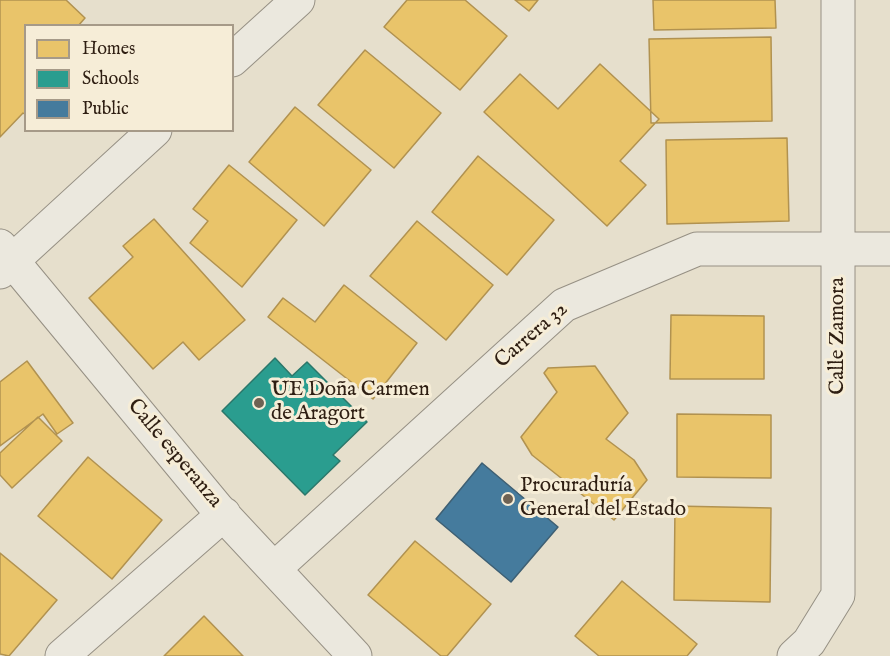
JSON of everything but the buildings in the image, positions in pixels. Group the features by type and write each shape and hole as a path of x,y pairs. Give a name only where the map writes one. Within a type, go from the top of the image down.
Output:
{"street":[{"path":"234,58 298,0"},
{"name":"Calle Zamora","path":"794,656 809,642 838,595 838,0"},
{"path":"4,259 153,132"},
{"name":"Carrera 32","path":"275,568 564,305 698,249 890,249"},
{"name":"Calle esperanza","path":"4,259 224,514 355,656"},
{"path":"62,656 224,514"}],"place":[{"name":"UE Doña Carmen de Aragort","path":"259,403"},
{"name":"Procuraduría General del Estado","path":"508,499"}]}
